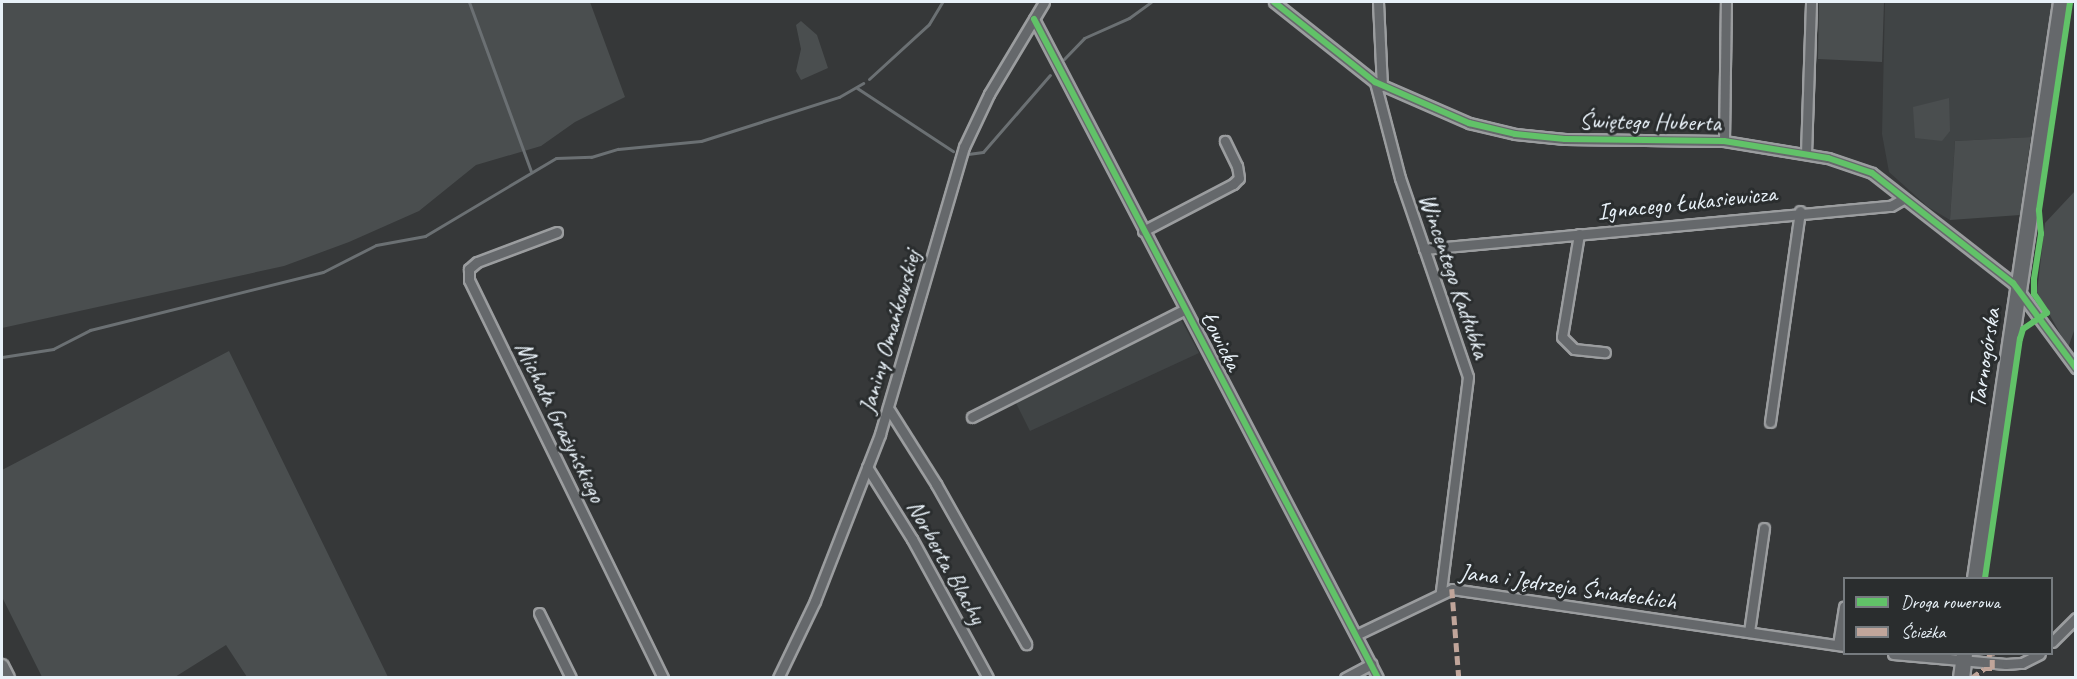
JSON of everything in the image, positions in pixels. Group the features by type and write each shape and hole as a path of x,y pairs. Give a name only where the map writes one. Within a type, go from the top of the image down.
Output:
{"main road":[{"name":"Tarnogórska","path":"1975,577 2061,2"}],"street":[{"name":"Janiny Omańkowskiej","path":"783,675 815,601 888,408 964,147 988,94 1044,2"},
{"name":"Świętego Huberta","path":"1274,2 1379,84 1469,123 1515,134 1612,141 1724,141 1806,154 1872,173 2018,290 2076,368"},
{"path":"1378,2 1379,84"},
{"name":"Świętego Huberta","path":"1724,141 1726,2"},
{"path":"1806,154 1811,2"},
{"name":"Łowicka","path":"1034,19 1378,678"},
{"name":"Wincentego Kadłubka","path":"1379,84 1381,115 1468,377 1441,592"},
{"path":"1143,231 1233,184 1239,178 1237,166 1225,141"},
{"name":"Ignacego Łukasiewicza","path":"1424,249 1800,211 1891,206 1903,199"},
{"name":"Ignacego Łukasiewicza","path":"1770,422 1800,211"},
{"name":"Michała Grażyńskiego","path":"557,232 477,262 469,269 469,280 663,678"},
{"name":"Ignacego Łukasiewicza","path":"1579,234 1562,338 1574,349 1605,352"},
{"path":"972,417 1184,310"},
{"path":"888,408 936,484 1026,644"},
{"name":"Norberta Blachy","path":"867,467 912,539 988,678"},
{"path":"1749,632 1764,528"},
{"name":"Jana i Jędrzeja Śniadeckich","path":"1356,635 1452,588 1841,646 1843,626"},
{"path":"539,613 571,678"},
{"path":"2053,641 2076,618"},
{"path":"1900,655 1962,664 2022,663 2038,655"},
{"path":"1345,678 1371,664"},
{"path":"2,666 8,678"}],"shaded area":[{"path":"2,2 590,2 625,97 575,122 541,146 476,165 419,211 349,242 284,266 2,328"},
{"path":"1819,2 1884,2 1882,62 1818,59"},
{"path":"1885,2 2052,2 2031,137 1955,141 1950,220 1928,207 1889,172 1882,134"},
{"path":"801,21 817,35 828,68 801,80 796,71 801,49 796,25"},
{"path":"1949,98 1950,131 1942,141 1915,138 1913,107"},
{"path":"2031,137 2020,215 1950,220 1955,141"},
{"path":"2075,191 2075,328 2068,348 2037,292 2045,223"},
{"path":"1179,316 1199,353 1030,431 1013,397"},
{"path":"229,351 388,677 247,677 226,645 175,677 42,677 2,597 2,470"}],"waterway":[{"path":"469,2 531,171"},
{"path":"869,79 929,24 942,2"},
{"path":"1064,59 1084,38 1129,18 1151,2"},
{"path":"968,154 983,152 1050,75"},
{"path":"2,357 53,349 90,330 323,272 376,245 425,236 556,158 591,157 618,149 701,141 839,97 863,83"},
{"path":"857,88 953,151"}],"marked path":[{"path":"1452,589 1459,678"},
{"path":"1971,678 1984,669 1992,669 1992,655"}],"cycle path":[{"path":"1274,2 1375,82 1469,123 1515,134 1565,139 1724,141 1828,158 1872,173 2013,283 2076,368"},
{"path":"1985,577 2020,339 2023,329 2047,313 2034,294 2041,234 2039,210 2070,2"},
{"path":"1034,19 1378,678"}]}
